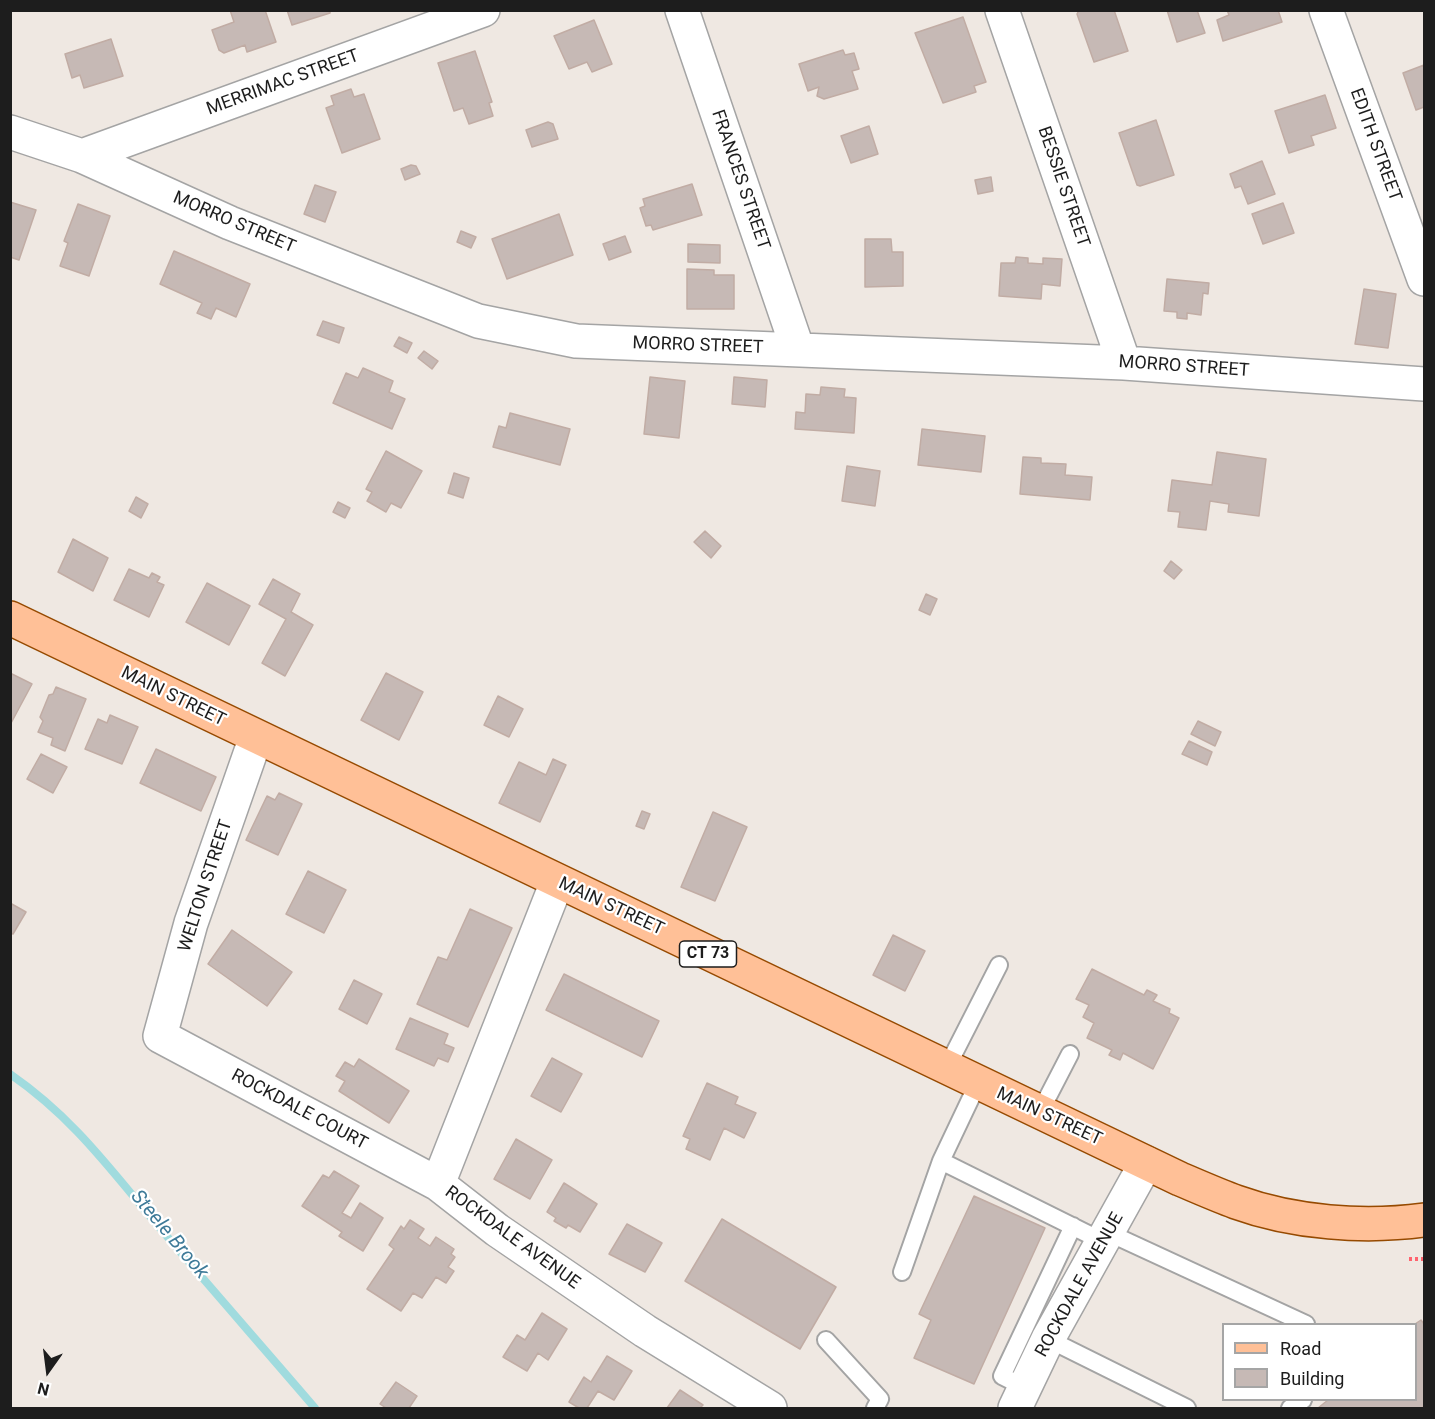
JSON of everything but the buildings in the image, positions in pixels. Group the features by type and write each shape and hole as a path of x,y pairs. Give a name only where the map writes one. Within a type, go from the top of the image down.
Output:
{"main road":[{"name":"MAIN STREET","path":"10,618 978,1083 1238,1203 1310,1220 1364,1223 1425,1220"}],"street":[{"name":"MERRIMAC STREET","path":"82,156 483,10"},
{"name":"FRANCES STREET","path":"682,10 798,350"},
{"name":"BESSIE STREET","path":"1002,10 1124,363"},
{"name":"EDITH STREET","path":"1326,10 1425,279"},
{"name":"MORRO STREET","path":"10,132 82,156 230,223 478,321 576,341 1124,363 1425,384"},
{"name":"WELTON STREET","path":"160,1036 191,923 256,737"},
{"name":"ROCKDALE AVENUE","path":"557,882 438,1184 497,1230 635,1324 770,1408"},
{"name":"ROCKDALE COURT","path":"160,1036 438,1184"},
{"name":"ROCKDALE AVENUE","path":"1021,1398 1048,1339 1146,1162"}],"lane":[{"path":"947,1068 999,965"},
{"path":"1040,1112 1070,1054"},
{"path":"902,1272 941,1161 978,1083"},
{"path":"941,1161 1072,1226 1106,1237 1304,1323"},
{"path":"1021,1398 1002,1376 1072,1226"},
{"path":"1048,1339 1187,1408"},
{"path":"826,1340 880,1399 875,1408"}],"path":[{"path":"1409,1259 1425,1258"}],"waterway":[{"name":"Steele Brook","path":"10,1074 52,1107 88,1143 315,1408"}]}
